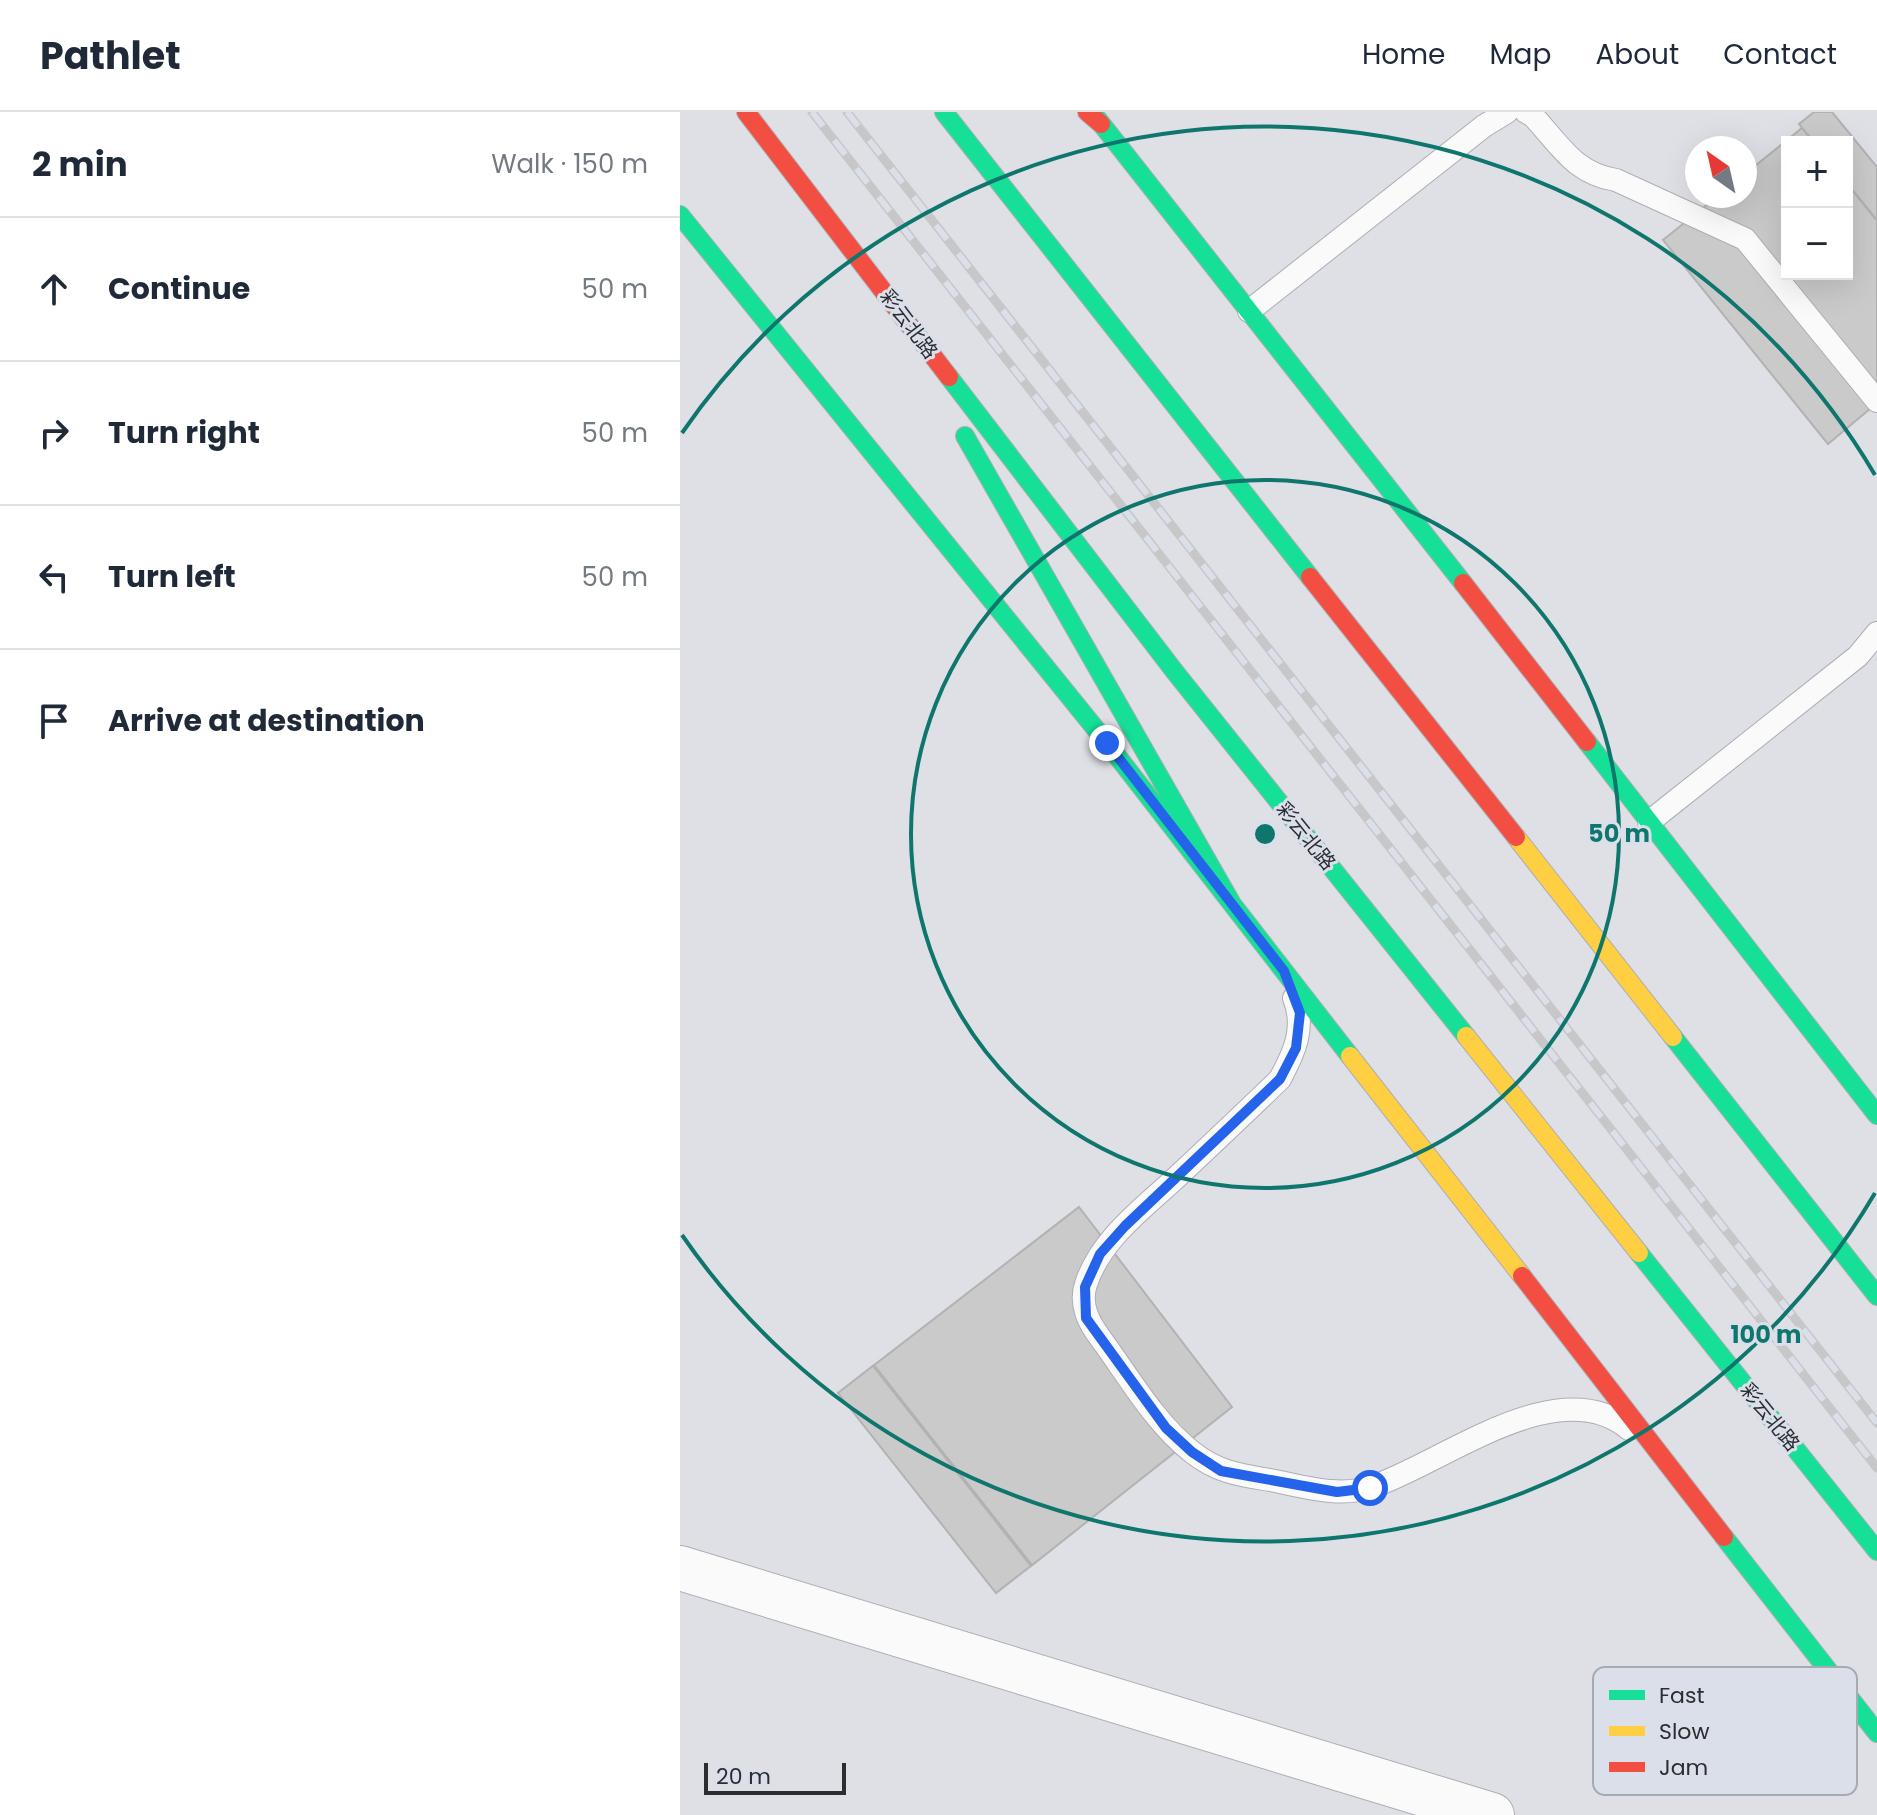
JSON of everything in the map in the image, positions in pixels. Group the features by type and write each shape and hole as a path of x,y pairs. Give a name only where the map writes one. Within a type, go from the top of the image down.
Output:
{"main road":[{"name":"彩云北路","path":"746,112 1175,672 1877,1551"},
{"path":"944,112 1877,1296"},
{"path":"1093,116 1649,822 1865,1088 1877,1115"},
{"path":"680,215 1107,743 1825,1667"},
{"path":"881,288 1232,904"},
{"path":"1857,1707 1877,1733"}],"street":[{"path":"680,1568 1492,1815"}],"lane":[{"path":"1249,311 1484,126 1507,112"},
{"path":"1526,112 1581,169 1598,177 1616,180 1745,239 1877,401"},
{"path":"1649,822 1858,656 1877,633"},
{"path":"1284,971 1300,1013 1296,1048 1280,1079 1125,1226 1100,1254 1085,1287 1086,1318 1166,1428 1192,1452 1221,1471 1337,1492 1370,1488 1481,1434 1552,1410 1588,1411 1619,1420 1659,1454"}],"building":[{"path":"1814,112 1832,112 1852,136 1808,136 1799,124"},
{"path":"1802,128 1809,136 1792,136"},
{"path":"1853,138 1877,167 1877,221 1853,191"},
{"path":"1781,145 1781,280 1853,280 1853,190 1877,220 1877,403 1828,444 1663,240 1703,208 1757,208 1757,164"},
{"path":"1079,1207 1232,1407 1031,1566 873,1366"},
{"path":"874,1365 1032,1565 996,1593 838,1393"}],"railway":[{"path":"812,112 1877,1468"},
{"path":"847,112 1877,1423"}],"traffic: fast":[{"path":"944,112 1310,577"},
{"path":"1092,112 1463,583"},
{"path":"680,215 1107,743 1350,1056"},
{"path":"949,377 1175,672 1466,1036"},
{"path":"965,436 1232,904"},
{"path":"1587,742 1877,1115"},
{"path":"1673,1037 1877,1296"},
{"path":"1639,1253 1877,1551"},
{"path":"1724,1537 1825,1667"},
{"path":"1857,1707 1877,1733"}],"traffic: slow":[{"path":"1516,837 1673,1037"},
{"path":"1466,1036 1639,1253"},
{"path":"1350,1056 1522,1276"}],"traffic: jam":[{"path":"746,112 949,377"},
{"path":"1087,112 1101,124"},
{"path":"1310,577 1516,837"},
{"path":"1463,583 1587,742"},
{"path":"1522,1276 1724,1537"}],"route":[{"path":"1107,743 1284,971 1300,1013 1296,1048 1280,1079 1125,1226 1100,1254 1085,1287 1086,1318 1166,1428 1192,1452 1221,1471 1337,1492 1370,1488"}]}
